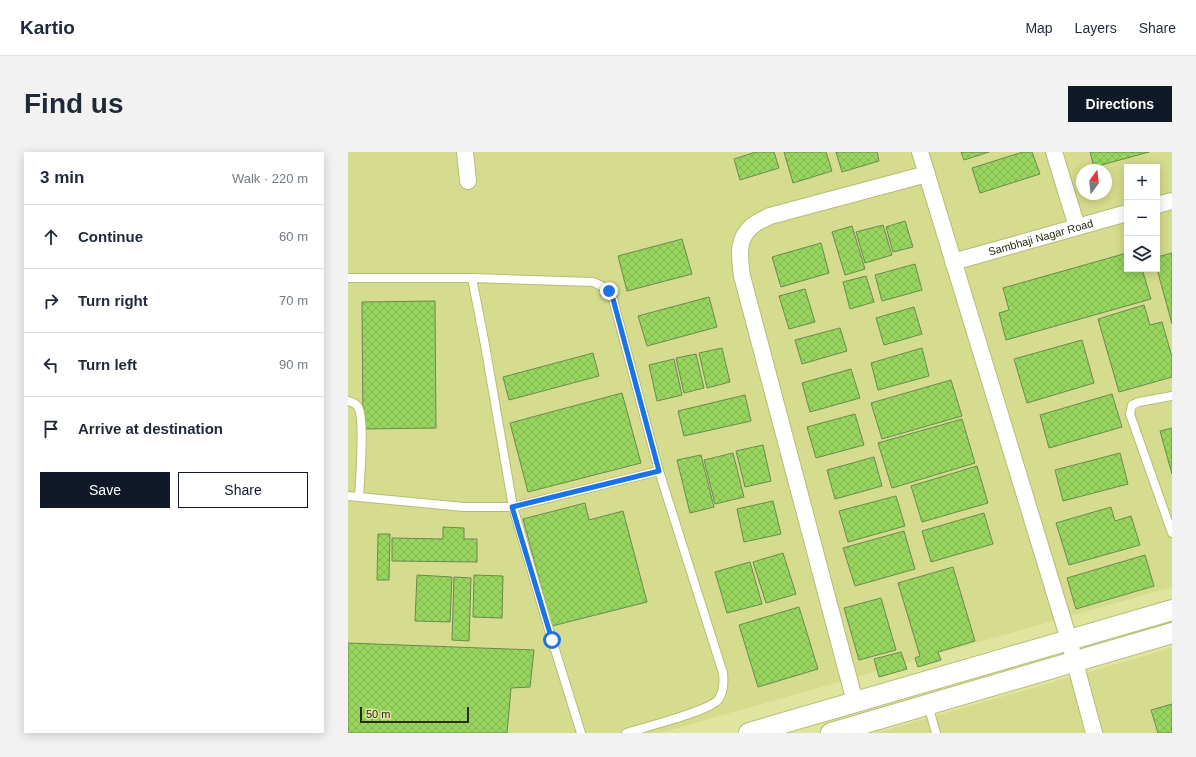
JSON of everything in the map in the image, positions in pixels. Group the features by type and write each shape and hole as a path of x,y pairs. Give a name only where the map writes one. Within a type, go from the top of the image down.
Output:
{"street":[{"path":"465,152 468,181"},
{"path":"920,152 1069,640 1094,733"},
{"path":"1054,152 1077,227"},
{"path":"855,702 742,276 739,254 744,235 752,226 770,216 927,174"},
{"path":"1160,204 1172,201"},
{"name":"Sambhaji Nagar Road","path":"953,262 1124,214"},
{"path":"749,733 1172,610"},
{"path":"831,733 1172,633"}],"lane":[{"path":"348,278 472,278 593,282 602,285 609,291 613,299 659,471 723,673 724,688 718,700 702,709 626,733"},
{"path":"472,278 485,345 512,507 581,733"},
{"path":"1172,396 1139,402 1132,406 1130,414 1172,533"},
{"path":"348,401 357,405 360,411 362,426 359,497"},
{"path":"348,496 464,507 512,507 659,471"},
{"path":"928,704 936,733"}],"shaded area":[{"path":"348,152 1172,152 1172,587 660,733 348,733"},
{"path":"1172,648 1172,733 876,733"}],"building":[{"path":"756,152 774,152 779,168 740,180 734,159"},
{"path":"784,152 826,152 832,171 793,183"},
{"path":"836,152 877,152 879,161 842,172"},
{"path":"961,152 989,152 964,160"},
{"path":"1023,152 1032,152 1040,174 980,193 972,168"},
{"path":"1090,152 1149,152 1105,164 1093,164"},
{"path":"905,221 913,247 893,252 886,227"},
{"path":"883,225 892,255 865,263 856,232"},
{"path":"852,226 865,269 845,275 832,232"},
{"path":"682,239 692,274 627,291 618,256"},
{"path":"821,243 829,273 781,287 772,257"},
{"path":"1172,253 1172,324 1158,272 1160,272 1160,256"},
{"path":"1124,254 1124,272 1143,272 1151,299 1006,340 999,313 1009,310 1003,288"},
{"path":"915,264 922,290 882,301 875,275"},
{"path":"866,276 874,302 850,309 843,282"},
{"path":"805,289 815,322 789,329 779,296"},
{"path":"709,297 717,327 647,346 638,316"},
{"path":"435,301 436,428 363,429 362,302"},
{"path":"1144,305 1150,325 1162,322 1172,357 1172,377 1119,392 1098,319"},
{"path":"914,307 922,334 884,345 876,318"},
{"path":"840,328 847,351 802,364 795,340"},
{"path":"1082,340 1094,383 1027,403 1014,359"},
{"path":"722,348 730,382 707,388 699,353"},
{"path":"922,348 929,376 878,390 871,363"},
{"path":"593,353 599,376 509,400 503,377"},
{"path":"696,354 704,388 684,393 676,358"},
{"path":"674,359 682,395 657,401 649,365"},
{"path":"851,369 860,398 810,412 802,383"},
{"path":"951,380 962,416 882,439 871,403"},
{"path":"622,393 641,463 528,492 510,423"},
{"path":"1112,394 1122,427 1049,448 1040,415"},
{"path":"745,395 751,421 684,436 678,411"},
{"path":"855,414 864,445 816,458 807,427"},
{"path":"962,419 975,463 892,488 878,443"},
{"path":"1172,428 1172,474 1160,431"},
{"path":"763,445 771,481 745,487 736,451"},
{"path":"733,453 744,497 715,504 704,460"},
{"path":"1120,453 1128,484 1063,501 1055,470"},
{"path":"701,455 714,507 690,513 677,460"},
{"path":"874,457 882,486 835,499 827,470"},
{"path":"977,466 988,503 922,522 911,486"},
{"path":"896,496 905,526 848,542 839,511"},
{"path":"773,501 781,534 744,542 737,509"},
{"path":"585,503 589,520 623,511 647,602 552,626 523,519"},
{"path":"1111,507 1115,521 1131,516 1140,545 1069,565 1056,523"},
{"path":"984,513 993,544 931,562 922,531"},
{"path":"443,527 464,528 464,539 477,539 477,562 392,561 392,538 443,539"},
{"path":"904,531 915,569 855,586 843,548"},
{"path":"378,534 390,534 389,580 377,580"},
{"path":"783,553 796,594 766,603 753,562"},
{"path":"1145,555 1154,586 1076,609 1067,578"},
{"path":"750,562 762,604 727,613 715,572"},
{"path":"953,567 975,641 938,652 941,660 918,667 915,658 920,656 898,583"},
{"path":"417,575 452,577 450,622 415,621"},
{"path":"474,575 503,576 502,618 473,617"},
{"path":"454,577 471,578 469,641 452,640"},
{"path":"881,598 896,650 859,660 844,608"},
{"path":"799,607 818,669 758,687 739,625"},
{"path":"348,643 534,650 530,687 511,688 507,733 348,733"},
{"path":"901,652 907,669 879,677 874,659"},
{"path":"1172,704 1172,733 1158,733 1151,710"}],"route":[{"path":"552,640 512,507 659,471 613,299 609,291"}]}
